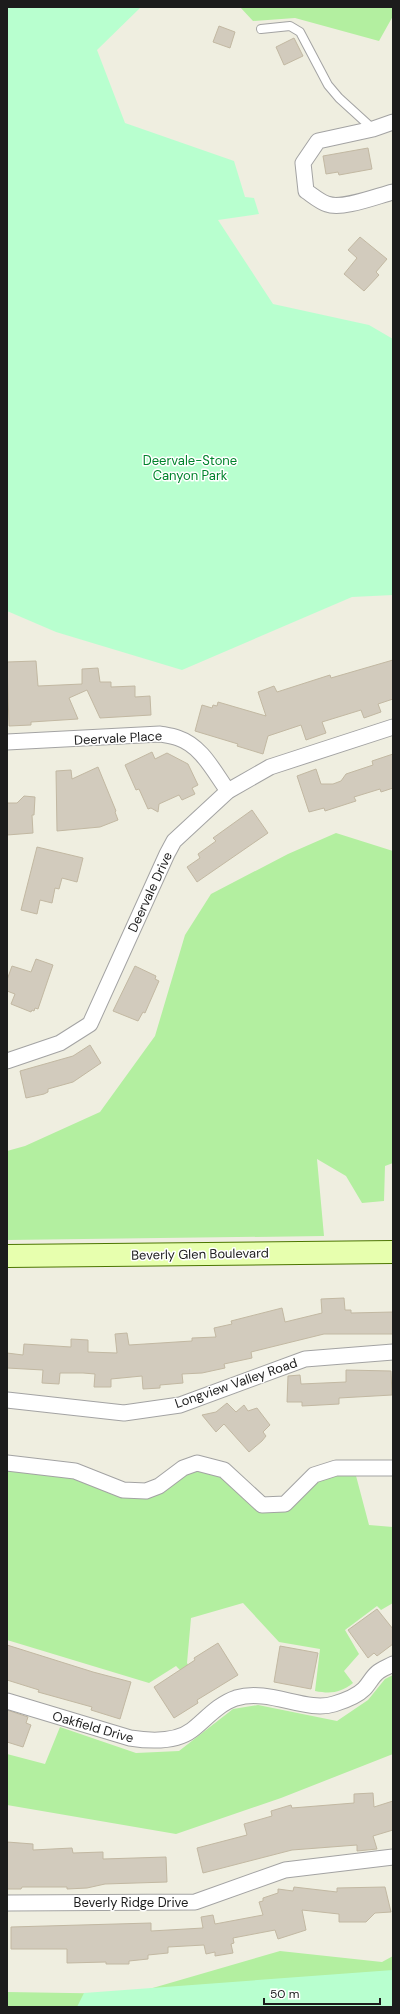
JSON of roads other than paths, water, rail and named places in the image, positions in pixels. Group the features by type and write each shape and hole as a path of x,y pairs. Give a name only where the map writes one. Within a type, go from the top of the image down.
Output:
{"main road":[{"name":"Beverly Glen Boulevard","path":"7,1256 393,1252"}],"street":[{"path":"391,195 368,198 353,205 328,205 306,191 303,163 318,140 373,129 393,122"},
{"name":"Deervale Drive","path":"7,1061 60,1043 90,1024 174,841 228,791 270,767 393,727"},
{"name":"Deervale Place","path":"7,742 86,740 160,734 178,738 190,744 204,756 228,791"},
{"name":"Longview Valley Road","path":"7,1400 124,1413 180,1405 305,1359 393,1352"},
{"path":"7,1464 75,1471 123,1490 146,1491 159,1486 183,1468 197,1463 224,1470 262,1505 286,1504 314,1475 336,1468 393,1468"},
{"name":"Oakfield Drive","path":"7,1701 130,1738 146,1741 170,1739 190,1731 210,1714 235,1699 262,1695 317,1706 332,1705 347,1700 363,1690 377,1672 393,1664"},
{"name":"Beverly Ridge Drive","path":"7,1902 195,1902 285,1870 393,1857"}],"lane":[{"path":"261,29 290,26 300,32 328,85 339,98 373,129"}],"park label":[{"name":"Deervale-Stone Canyon Park","path":"190,468"}]}
